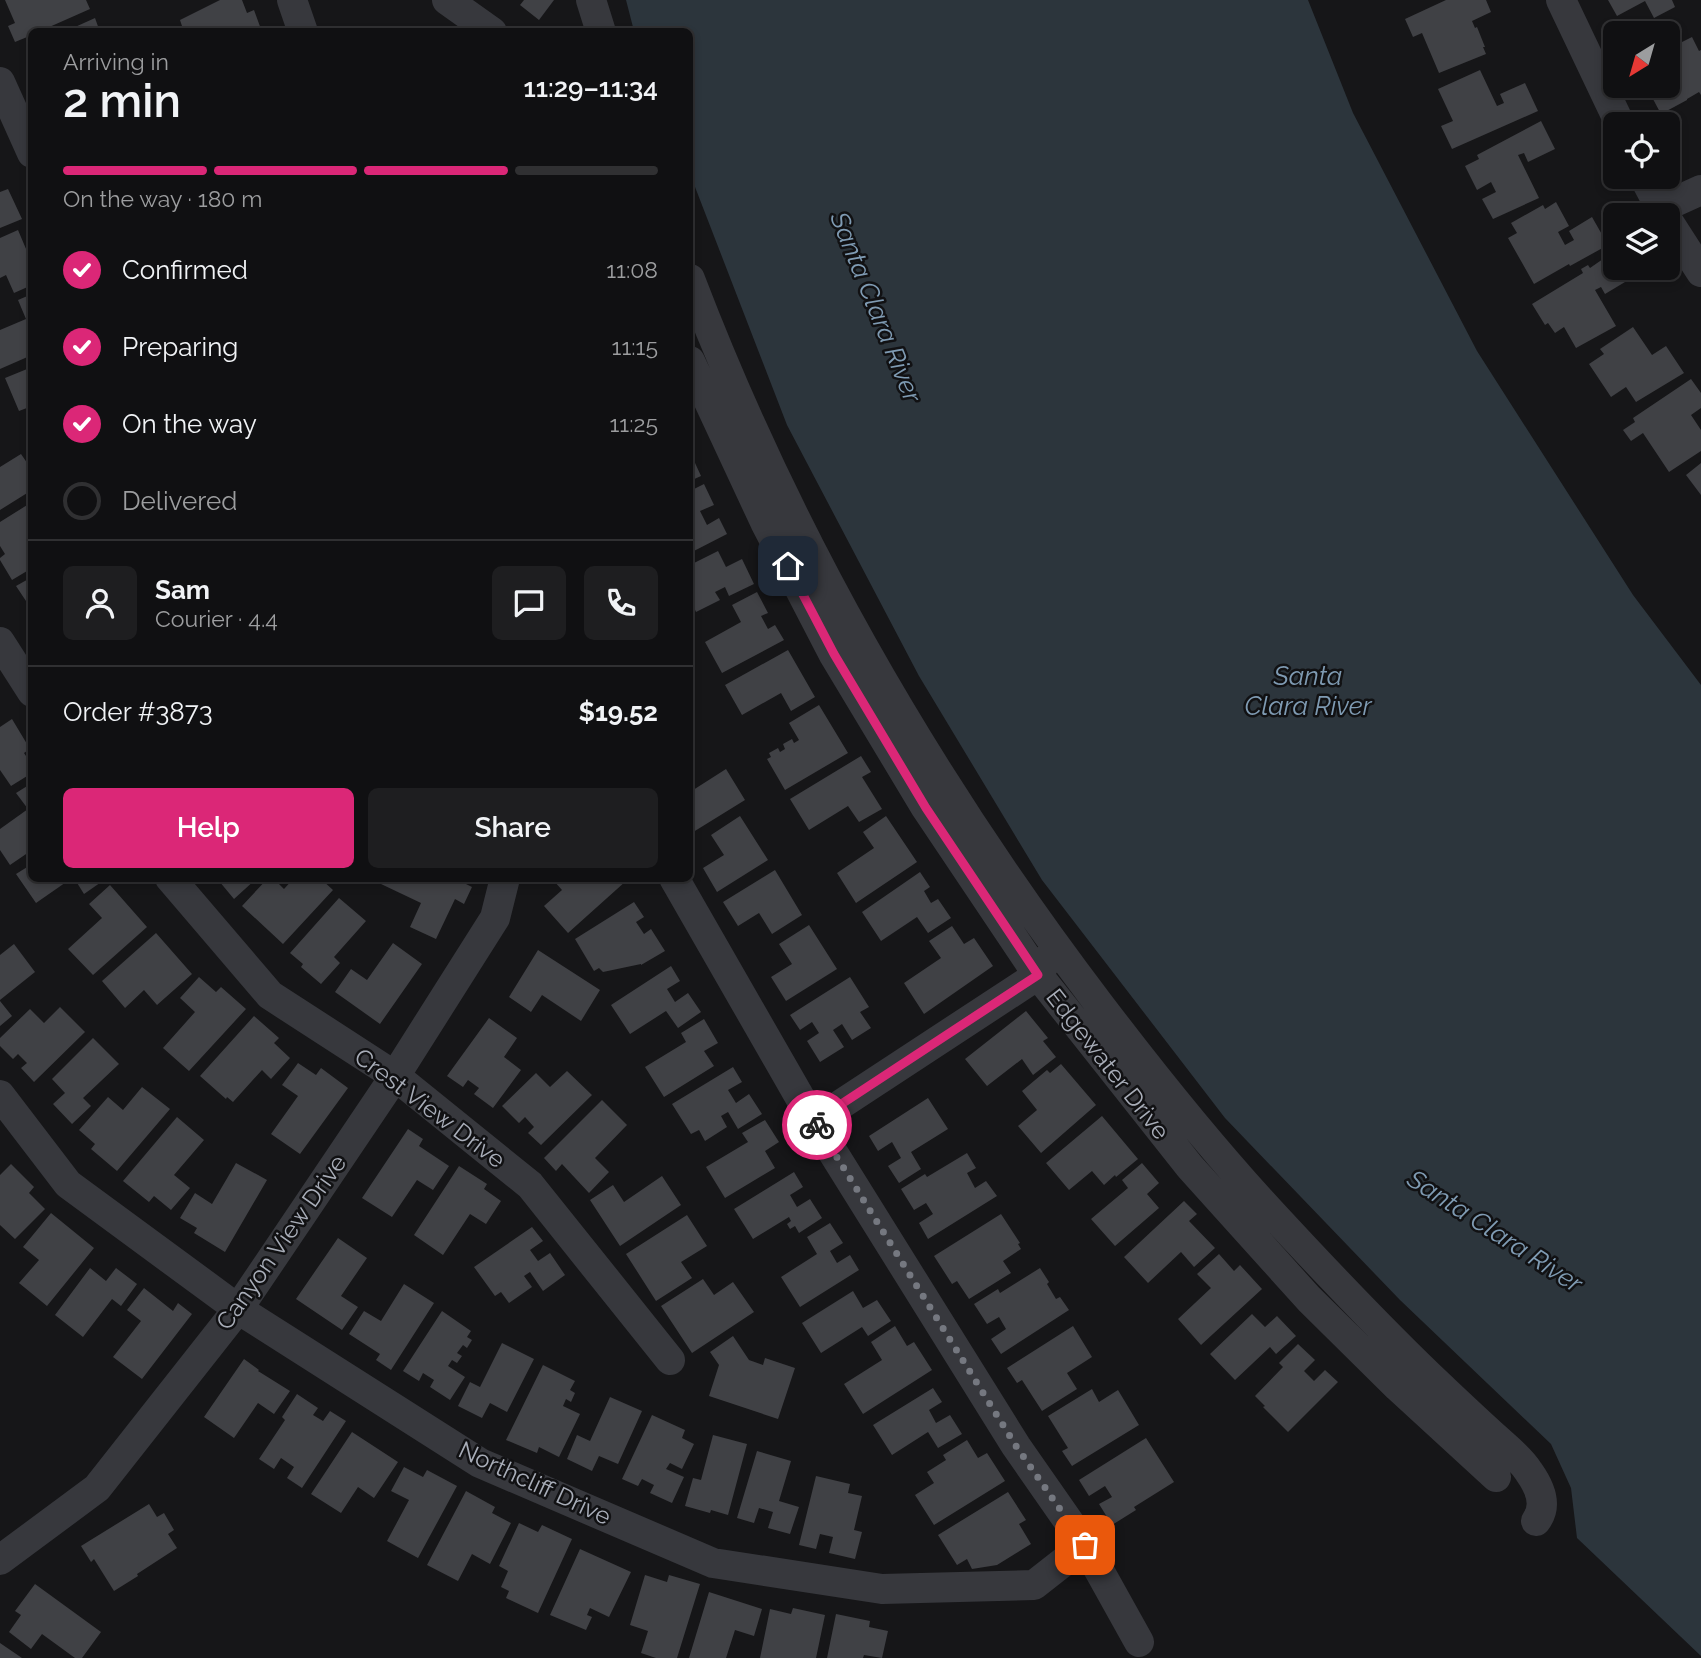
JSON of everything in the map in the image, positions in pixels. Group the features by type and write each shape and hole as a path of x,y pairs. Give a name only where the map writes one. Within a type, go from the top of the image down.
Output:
{"street":[{"path":"292,0 302,28"},
{"path":"447,0 486,28"},
{"path":"591,0 600,28"},
{"path":"1561,0 1614,112"},
{"path":"0,82 28,144"},
{"path":"1680,204 1701,190"},
{"path":"1680,240 1701,272"},
{"path":"693,287 756,436 822,569 885,685 961,810 1058,950 1212,1146 1278,1221 1374,1321 1528,1471 1541,1495 1541,1514 1536,1521"},
{"name":"Edgewater Drive","path":"693,367 765,522 834,654 926,808 1038,975 1190,1167 1309,1298 1374,1364 1496,1477"},
{"path":"0,642 28,686"},
{"name":"Crest View Drive","path":"173,882 270,995 395,1076 530,1185 670,1360"},
{"name":"Canyon View Drive","path":"0,1560 97,1488 238,1309 395,1076 495,918 504,882"},
{"path":"676,882 814,1122 1016,1446 1085,1545 1139,1642"},
{"path":"814,1122 1038,975 1051,955 1058,950"},
{"name":"Northcliff Drive","path":"0,1095 68,1184 238,1309 480,1463 713,1563 882,1589 1034,1585 1085,1545"}],"water":[{"name":"Santa Clara River","path":"626,0 1308,0 1353,113 1477,351 1633,595 1701,685 1701,1656 1577,1538 1571,1488 1551,1444 1400,1300 1225,1118 1042,880 919,676 787,425 693,182 693,28 633,28"}],"building":[{"path":"5,0 86,0 90,9 47,28 28,28 28,37 15,42 8,26 15,23"},
{"path":"220,0 242,0 247,13 254,10 261,28 183,28 180,20"},
{"path":"524,0 554,0 539,20 520,5"},
{"path":"1446,0 1486,0 1491,12 1472,21 1475,28 1477,27 1486,54 1439,73 1422,33 1413,37 1405,19"},
{"path":"1608,0 1672,0 1675,7 1654,18 1645,1 1617,16"},
{"path":"95,18 99,28 73,28"},
{"path":"1692,37 1699,51 1701,50 1701,95 1699,92 1665,112 1660,112 1652,98 1680,98 1680,43"},
{"path":"1480,70 1497,106 1504,103 1500,94 1525,83 1538,111 1452,149 1441,126 1453,121 1438,89"},
{"path":"1541,121 1555,149 1528,162 1524,153 1518,155 1539,198 1493,219 1482,199 1496,192 1491,182 1477,190 1465,166 1479,159 1477,155"},
{"path":"8,189 22,219 0,228 0,192"},
{"path":"1556,202 1569,226 1558,232 1565,245 1574,240 1569,231 1592,217 1603,236 1603,248 1534,284 1508,238 1517,233 1511,223 1543,205 1545,209"},
{"path":"18,230 28,254 28,287 14,293 6,275 0,278 0,238"},
{"path":"1603,259 1603,280 1628,280 1605,294 1601,287 1595,290 1616,326 1576,348 1564,327 1555,333 1548,323 1545,325 1532,304 1583,273 1581,269 1588,265 1590,268"},
{"path":"28,296 28,357 0,369 0,330 26,319 18,300"},
{"path":"1633,327 1652,355 1666,346 1684,373 1636,402 1626,387 1611,397 1589,364 1604,354 1600,349"},
{"path":"28,369 28,408 19,411 5,378"},
{"path":"1691,379 1701,393 1701,408 1691,415 1701,430 1701,451 1669,472 1643,433 1631,441 1623,430 1635,422 1633,418"},
{"path":"21,454 28,464 28,492 0,510 0,467"},
{"path":"693,459 701,476 693,480"},
{"path":"1701,463 1701,495 1686,475"},
{"path":"704,484 714,505 700,511 707,525 719,518 727,534 693,551 693,490"},
{"path":"28,504 28,570 12,580 0,560 5,554 0,546 0,522"},
{"path":"718,551 726,567 742,559 754,584 729,596 725,587 715,592 720,600 696,612 693,605 693,564"},
{"path":"28,579 28,604 16,586"},
{"path":"757,592 768,613 761,616 768,629 775,625 784,640 722,673 705,642 741,622 732,605"},
{"path":"788,650 815,697 791,711 781,693 742,715 725,685"},
{"path":"819,705 848,753 785,790 767,759 771,757 769,753 778,748 780,752 785,749 783,744 792,739 794,743 799,740 789,723"},
{"path":"12,719 28,746 28,750 24,753 28,759 28,775 11,786 0,770 0,727"},
{"path":"861,756 871,772 862,777 882,809 859,822 848,806 809,830 790,799"},
{"path":"726,769 745,800 693,832 693,790"},
{"path":"28,786 28,809 16,793"},
{"path":"28,809 28,853 10,865 0,850 0,829"},
{"path":"740,816 768,860 717,892 703,868 724,855 711,835"},
{"path":"886,816 917,862 856,903 837,873 874,848 863,832"},
{"path":"28,866 28,882 66,882 36,903 16,874"},
{"path":"775,870 802,915 772,934 759,913 738,926 723,902"},
{"path":"920,872 930,887 924,891 931,903 938,899 951,918 928,933 917,917 881,941 862,912"},
{"path":"76,882 101,882 84,894"},
{"path":"220,882 253,882 234,899"},
{"path":"264,882 277,882 284,889 290,882 324,882 333,890 283,944 242,906"},
{"path":"462,882 472,887 464,904 455,899 436,939 410,927 421,903 381,884"},
{"path":"555,882 625,882 568,933 544,906 562,890"},
{"path":"110,885 147,927 93,975 68,949 102,918 89,904"},
{"path":"339,898 366,921 334,957 340,963 321,984 301,967 303,964 290,953"},
{"path":"634,902 644,917 636,922 644,934 651,929 665,951 641,965 603,972 599,968 594,971 575,939"},
{"path":"809,925 837,969 786,1001 771,977 792,964 779,944"},
{"path":"952,926 964,944 974,938 993,966 924,1014 904,983 941,958 929,941"},
{"path":"156,933 192,974 157,1005 144,990 125,1008 102,981"},
{"path":"393,943 422,964 380,1024 335,992 351,969 367,980"},
{"path":"14,944 35,972 0,1000 0,955"},
{"path":"538,950 600,990 581,1021 542,995 531,1012 509,997"},
{"path":"671,966 680,981 667,989 675,1002 688,993 701,1012 678,1028 666,1011 630,1034 611,1005"},
{"path":"199,977 216,992 221,987 246,1009 189,1071 163,1048 195,1012 180,998"},
{"path":"850,977 869,1007 860,1012 871,1028 852,1040 842,1024 833,1030 844,1047 820,1062 807,1041 819,1033 812,1022 800,1030 790,1015"},
{"path":"0,1001 12,1016 0,1026"},
{"path":"60,1007 85,1032 34,1082 21,1068 27,1063 18,1054 13,1059 0,1046 0,1038 30,1009 44,1023"},
{"path":"1026,1011 1048,1038 1043,1041 1056,1057 1033,1075 1022,1059 987,1086 965,1059"},
{"path":"254,1016 279,1038 274,1043 290,1058 271,1079 262,1070 233,1102 200,1076"},
{"path":"489,1018 517,1038 504,1057 521,1070 493,1108 474,1094 479,1088 468,1080 463,1087 447,1076"},
{"path":"704,1019 718,1043 704,1051 714,1066 664,1097 645,1067 686,1042 681,1033"},
{"path":"93,1038 119,1064 83,1098 91,1106 72,1124 53,1104 65,1093 52,1079"},
{"path":"298,1063 316,1075 321,1068 348,1088 300,1154 271,1134 298,1096 282,1085"},
{"path":"1061,1064 1096,1105 1041,1153 1018,1126 1037,1110 1022,1091 1047,1070 1050,1073"},
{"path":"733,1067 742,1082 728,1090 736,1103 749,1094 762,1114 738,1129 728,1112 721,1116 727,1127 705,1141 699,1130 691,1134 672,1104"},
{"path":"567,1071 592,1095 541,1145 528,1133 534,1127 525,1117 519,1123 502,1106 536,1073 550,1087"},
{"path":"142,1087 170,1109 117,1171 91,1149 95,1144 79,1130 108,1097 123,1110"},
{"path":"928,1098 948,1129 911,1152 921,1169 899,1183 888,1166 901,1158 892,1142 878,1151 869,1136"},
{"path":"602,1100 627,1125 595,1158 609,1172 589,1193 562,1164 556,1171 544,1158"},
{"path":"1102,1116 1138,1159 1104,1185 1092,1171 1069,1190 1046,1163"},
{"path":"177,1117 204,1140 174,1175 190,1188 171,1210 154,1196 149,1202 123,1181"},
{"path":"765,1120 779,1142 765,1151 775,1168 725,1198 706,1167 748,1142 742,1133"},
{"path":"408,1129 423,1139 419,1146 449,1166 433,1190 417,1180 392,1217 362,1198"},
{"path":"967,1153 976,1168 967,1173 975,1188 986,1181 997,1196 928,1239 919,1223 933,1214 926,1203 914,1210 901,1189"},
{"path":"236,1163 267,1180 225,1252 194,1233 197,1228 180,1218 195,1193 212,1204"},
{"path":"1142,1163 1159,1183 1147,1194 1159,1208 1115,1246 1091,1219 1128,1188 1122,1180"},
{"path":"11,1164 34,1187 29,1193 45,1209 15,1239 0,1225 0,1175"},
{"path":"459,1166 487,1184 484,1189 501,1201 486,1224 470,1214 443,1255 414,1235"},
{"path":"794,1172 803,1187 790,1195 797,1207 810,1199 822,1218 799,1233 795,1226 790,1229 787,1224 791,1221 789,1217 753,1239 734,1209"},
{"path":"662,1176 681,1205 620,1246 590,1200 613,1185 624,1202"},
{"path":"1184,1201 1197,1214 1189,1221 1215,1248 1194,1267 1181,1252 1148,1283 1124,1257"},
{"path":"51,1213 94,1248 47,1306 19,1283 39,1260 23,1247"},
{"path":"1001,1214 1020,1243 1018,1244 1021,1249 1003,1261 1011,1273 969,1299 957,1281 952,1284 934,1256"},
{"path":"687,1215 707,1246 681,1262 692,1278 656,1301 626,1254"},
{"path":"830,1223 843,1243 830,1251 837,1263 850,1255 859,1270 800,1307 781,1277 817,1254 807,1237"},
{"path":"532,1227 543,1241 530,1250 538,1261 550,1253 565,1275 543,1291 530,1272 524,1276 532,1287 509,1303 501,1292 495,1296 474,1267"},
{"path":"338,1238 367,1258 341,1296 358,1307 342,1330 296,1299"},
{"path":"1219,1254 1234,1271 1240,1265 1262,1289 1201,1345 1178,1319 1211,1288 1197,1274"},
{"path":"90,1268 106,1281 116,1268 137,1284 121,1306 112,1299 83,1337 55,1315"},
{"path":"1040,1268 1056,1299 1060,1297 1069,1310 1001,1354 991,1339 1006,1329 999,1317 987,1324 974,1304 998,1289 1000,1293"},
{"path":"703,1279 714,1295 733,1282 754,1312 692,1353 661,1306"},
{"path":"404,1284 434,1303 391,1370 376,1360 380,1354 349,1334 364,1311 381,1321"},
{"path":"144,1288 173,1311 178,1303 192,1314 142,1379 113,1357 141,1321 127,1310"},
{"path":"853,1291 863,1308 877,1300 891,1321 868,1336 862,1327 821,1353 802,1323"},
{"path":"442,1311 471,1331 467,1337 472,1340 467,1348 463,1345 457,1353 462,1356 457,1363 452,1360 448,1366 465,1377 450,1400 430,1387 434,1380 423,1373 419,1381 403,1371"},
{"path":"1252,1314 1265,1327 1277,1316 1296,1336 1276,1354 1270,1347 1235,1380 1210,1354"},
{"path":"895,1326 907,1346 914,1342 932,1370 863,1414 844,1384 882,1360 871,1342"},
{"path":"1073,1326 1092,1357 1067,1373 1077,1389 1042,1411 1022,1380 1017,1383 1007,1368"},
{"path":"733,1336 749,1360 763,1365 765,1358 795,1368 778,1419 709,1396 719,1365 710,1352"},
{"path":"502,1343 534,1359 507,1412 490,1403 482,1418 458,1406 470,1382 480,1387"},
{"path":"1298,1344 1315,1360 1304,1371 1314,1381 1325,1370 1338,1382 1288,1432 1255,1396 1283,1367 1279,1363"},
{"path":"244,1359 290,1391 274,1414 258,1403 234,1438 204,1417"},
{"path":"543,1365 575,1381 570,1390 575,1393 571,1402 566,1399 563,1406 580,1414 559,1457 539,1447 537,1453 506,1440"},
{"path":"933,1388 942,1402 929,1410 936,1423 950,1415 962,1434 938,1448 928,1432 892,1455 873,1425"},
{"path":"1092,1389 1099,1402 1118,1390 1139,1425 1072,1466 1062,1451 1068,1448 1048,1416"},
{"path":"297,1394 318,1408 313,1415 323,1421 330,1411 346,1421 302,1488 287,1478 294,1467 281,1458 274,1469 259,1459 285,1420 282,1417"},
{"path":"610,1397 642,1411 618,1464 599,1456 592,1471 567,1459 577,1435 590,1441"},
{"path":"652,1415 685,1430 682,1438 694,1444 682,1469 670,1463 666,1469 684,1477 672,1503 650,1493 654,1485 642,1479 638,1486 622,1479"},
{"path":"352,1432 398,1462 374,1498 358,1487 341,1513 311,1494"},
{"path":"713,1435 747,1444 728,1515 685,1506 693,1478 701,1480"},
{"path":"1146,1438 1174,1482 1134,1507 1136,1510 1112,1525 1099,1504 1112,1497 1105,1486 1089,1496 1079,1480"},
{"path":"967,1440 978,1458 987,1453 1005,1481 934,1525 915,1495 934,1483 927,1472 946,1460 943,1455"},
{"path":"757,1451 791,1461 779,1501 799,1507 790,1534 768,1528 773,1512 759,1508 754,1523 737,1518"},
{"path":"404,1467 423,1477 427,1470 457,1486 418,1558 387,1541 409,1500 391,1491"},
{"path":"816,1476 850,1484 848,1493 862,1496 854,1530 862,1532 855,1559 829,1553 833,1537 820,1534 816,1549 799,1545"},
{"path":"466,1491 495,1507 492,1513 511,1523 490,1564 472,1554 458,1581 427,1565"},
{"path":"1008,1492 1026,1520 1019,1524 1031,1544 997,1565 972,1569 967,1559 957,1565 938,1535"},
{"path":"149,1504 157,1517 164,1513 174,1530 168,1534 177,1548 114,1591 94,1559 91,1562 81,1546"},
{"path":"519,1523 538,1532 542,1525 572,1539 538,1613 506,1598 509,1591 501,1587 508,1571 499,1566"},
{"path":"580,1549 631,1572 609,1617 590,1608 587,1615 592,1617 586,1630 550,1615"},
{"path":"645,1575 667,1582 669,1575 700,1584 677,1658 656,1658 641,1653 648,1631 630,1625"},
{"path":"35,1584 101,1632 82,1658 75,1658 42,1634 31,1649 9,1632 21,1615 15,1611"},
{"path":"709,1592 762,1609 754,1636 735,1630 726,1658 689,1658"},
{"path":"793,1608 825,1615 816,1658 760,1658 770,1609 791,1614"},
{"path":"836,1614 870,1621 869,1627 888,1631 882,1658 864,1655 863,1658 827,1658"},
{"path":"0,1643 22,1658 0,1658"}],"way so far":[{"path":"817,1125 1016,1446 1085,1545"}],"route":[{"path":"788,566 834,654 926,808 1038,975 814,1122 817,1125"}]}
